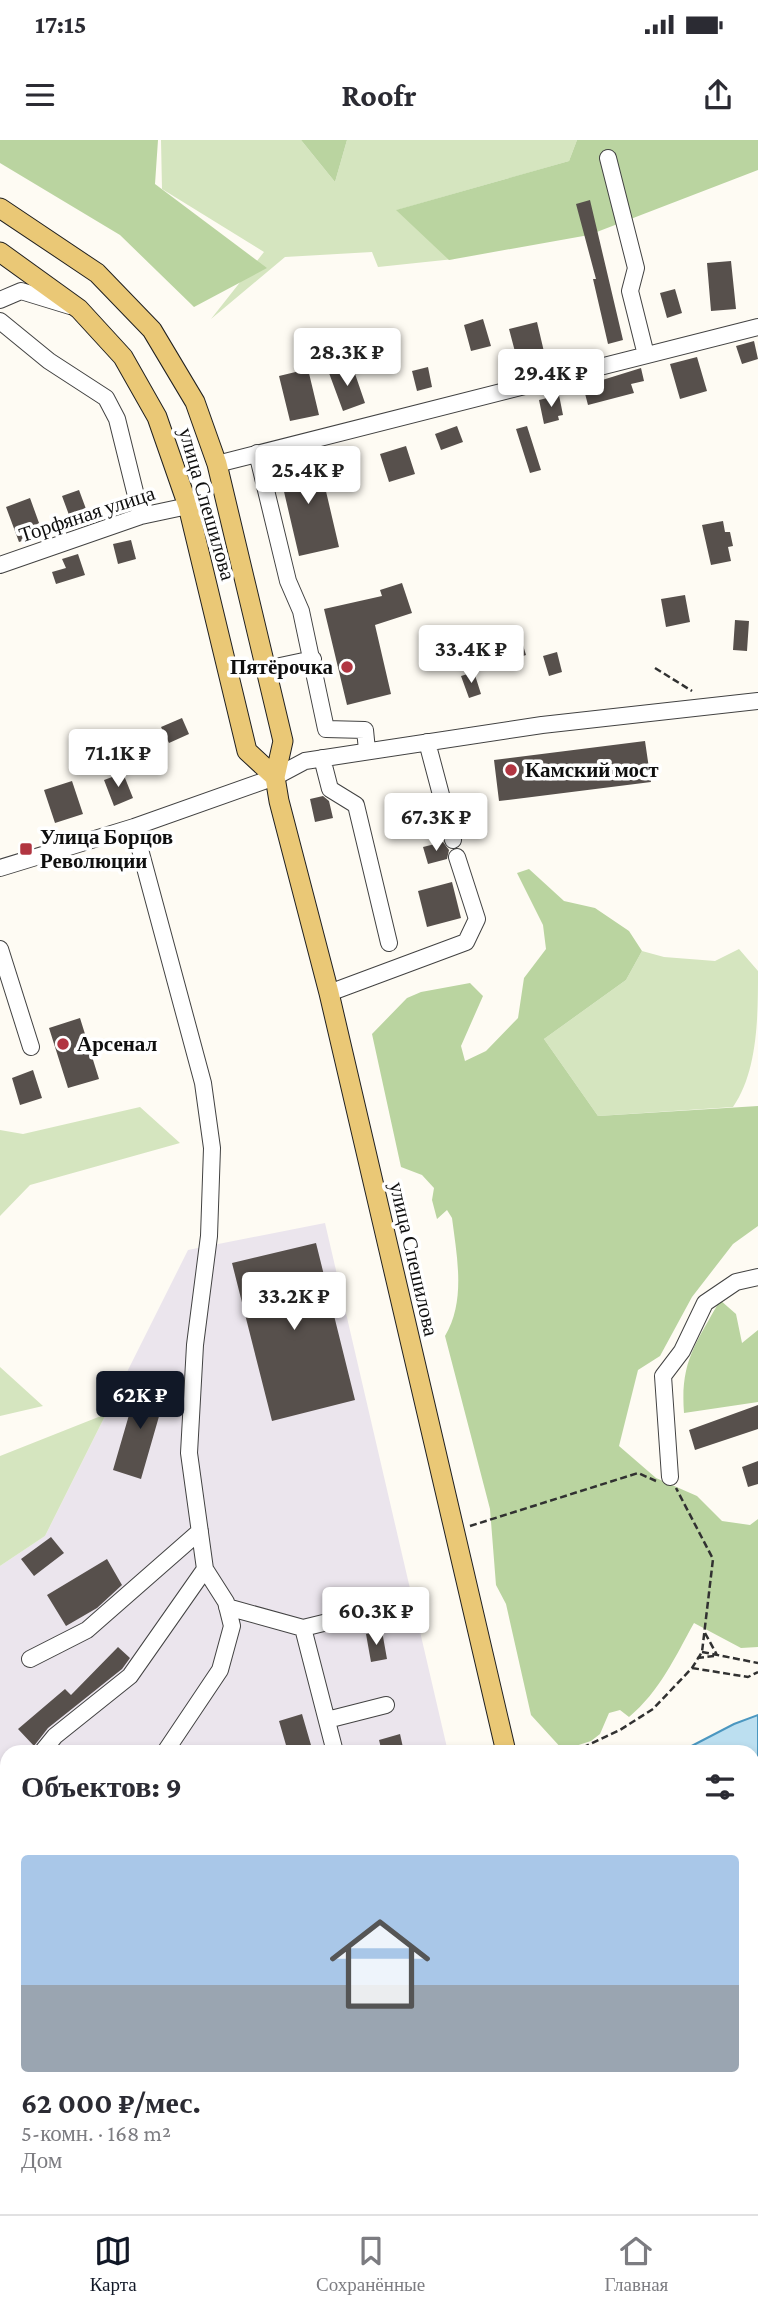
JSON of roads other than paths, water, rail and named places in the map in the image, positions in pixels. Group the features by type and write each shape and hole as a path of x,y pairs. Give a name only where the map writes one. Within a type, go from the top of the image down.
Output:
{"main road":[{"name":"улица Спешилова","path":"0,208 97,273 152,330 195,402 217,464 283,741 275,777 329,993 504,1745"},
{"name":"улица Спешилова","path":"0,252 79,309 123,357 157,417 188,506 247,751 275,777"}],"street":[{"path":"608,159 636,268 630,291 646,355"},
{"path":"0,300 21,291 79,309"},
{"path":"0,321 49,361 107,398 117,419 141,516"},
{"path":"217,464 758,327"},
{"path":"257,453 288,581 302,611 326,729 365,730 367,750"},
{"name":"Торфяная улица","path":"0,565 141,516 188,506"},
{"path":"266,669 313,659"},
{"path":"0,868 134,827 275,777 305,761 542,725 758,701"},
{"path":"427,742 453,840"},
{"path":"322,758 330,789 356,805 389,943"},
{"path":"134,827 203,1083 212,1149 209,1236 195,1345 189,1453 205,1569 228,1607 232,1626 220,1671 170,1745"},
{"path":"329,993 466,943 477,919 457,857"},
{"path":"0,949 31,1047"},
{"path":"666,1484 663,1376 682,1351 705,1303 736,1282 758,1277"},
{"path":"30,1659 87,1630 200,1531"},
{"path":"48,1745 55,1736 130,1676 205,1569"},
{"path":"228,1607 303,1628 352,1616"},
{"path":"303,1628 333,1745"},
{"path":"327,1720 386,1705"}],"water":[{"path":"758,1715 758,1745 694,1745"}],"place":[{"name":"Пятёрочка","path":"347,667"},
{"name":"Камский мост","path":"511,770"},
{"name":"Улица Борцов Революции","path":"26,849"},
{"name":"Арсенал","path":"63,1044"}]}
